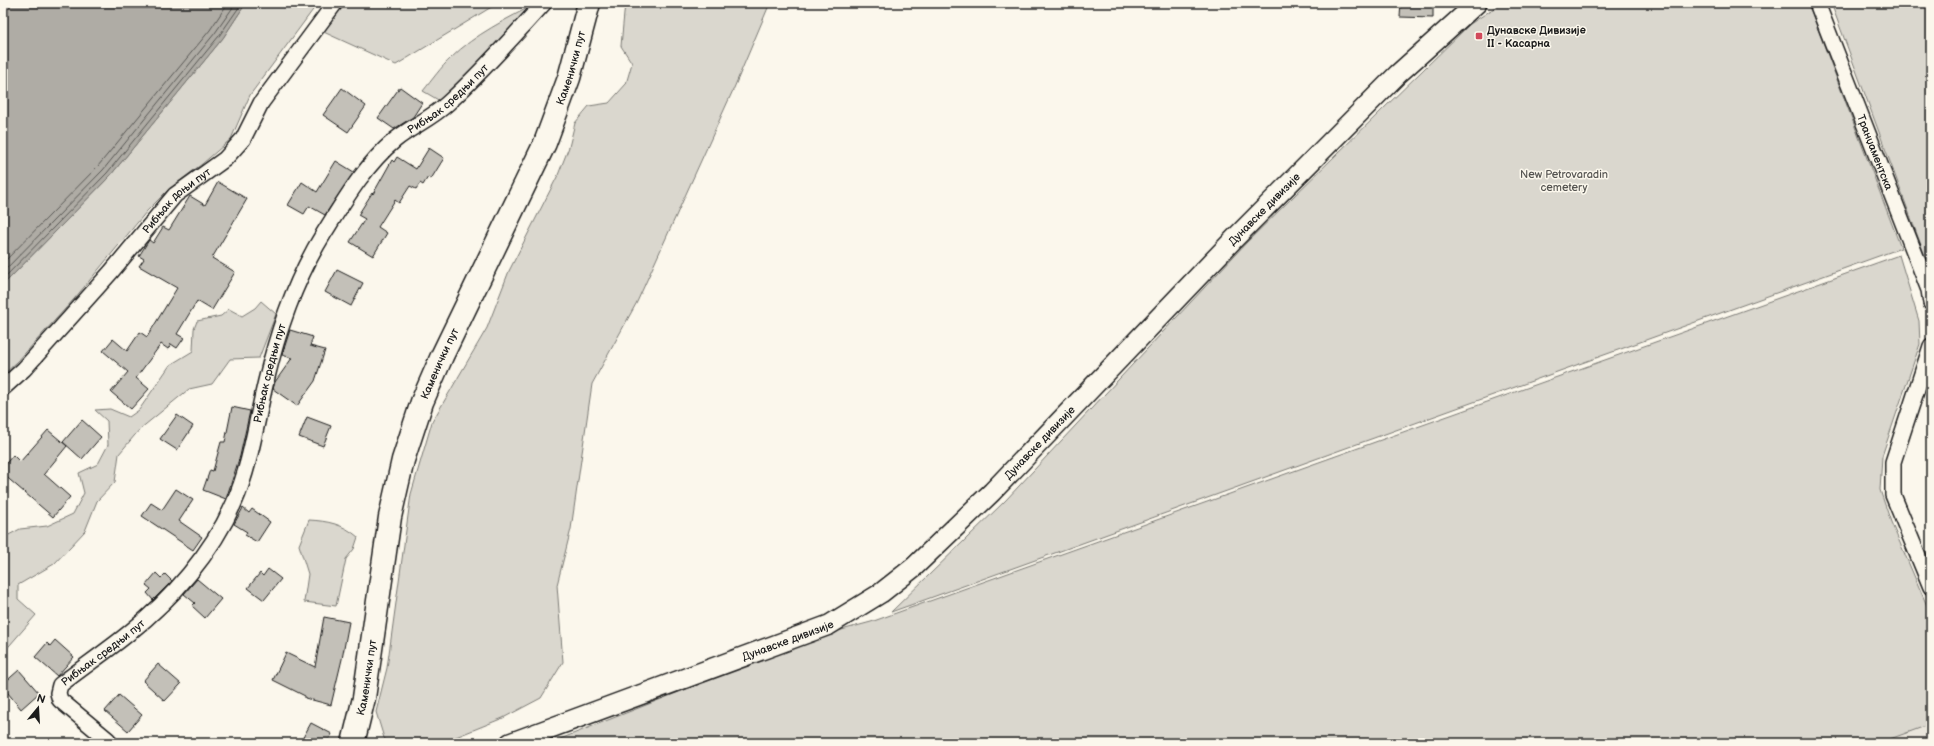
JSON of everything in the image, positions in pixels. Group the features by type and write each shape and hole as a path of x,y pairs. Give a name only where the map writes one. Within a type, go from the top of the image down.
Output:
{"main road":[{"name":"Каменички пут","path":"353,743 364,698 390,517 403,460 422,402 442,356 545,143 569,78 589,3"}],"street":[{"name":"Рибњак доњи пут","path":"3,388 24,369 111,272 175,195 225,159 243,139 261,103 335,3"},
{"name":"Рибњак средњи пут","path":"108,743 108,740 60,700 58,693 60,686 129,633 163,603 194,567 219,532 234,503 246,471 266,379 288,308 304,270 323,234 367,168 394,141 446,106 483,71 544,3"},
{"name":"Дунавске дивизије","path":"510,743 829,625 881,593 914,567 992,492 1235,238 1398,74 1477,3"},
{"name":"Транџаментска","path":"1817,3 1929,290 1931,303"},
{"path":"1931,346 1898,441 1893,462 1893,495 1931,587"}],"shaded area":[{"path":"1931,724 1931,743 1879,743"}],"green space":[{"path":"246,3 318,3 250,95 231,139 168,190 147,211 75,298 17,362 3,375 3,285 110,176 223,38"},
{"path":"340,3 498,3 396,65 317,29"},
{"path":"537,3 478,67 440,101 423,91 440,69 460,49 481,34"},
{"path":"625,3 770,3 734,88 637,302 592,384 571,529 557,585 563,662 541,698 503,718 441,743 390,743 384,738 376,712 387,668 411,494 432,422 487,328 509,271 558,175 569,147 575,123 589,106 609,103 626,84 632,63 621,46"},
{"name":"New Petrovaradin cemetery","path":"1502,3 1808,3 1901,248 891,612 1005,501 1247,242 1470,24"},
{"path":"1831,3 1931,3 1931,272"},
{"path":"1899,255 1919,321 1920,344 1882,456 1880,490 1891,522 1931,615 1931,724 1879,743 550,743 823,635 871,622"},
{"path":"261,301 276,314 259,358 230,359 212,384 189,389 140,429 119,454 115,482 97,501 85,531 54,564 18,585 18,599 36,615 3,653 3,538 20,529 47,526 73,514 84,493 79,473 98,464 108,445 107,421 95,410 110,409 129,417 139,410 170,365 193,351 194,329 197,321 221,316 229,309 242,316 255,308"},
{"path":"309,520 323,521 341,526 358,537 354,549 346,559 336,606 304,602 308,574 299,545"}],"water":[{"path":"3,3 246,3 223,38 110,176 3,285"}],"building":[{"path":"1401,3 1433,3 1433,18 1400,17"},
{"path":"400,87 422,103 413,117 394,129 378,118"},
{"path":"342,88 366,106 348,132 323,115"},
{"path":"429,148 444,158 431,179 428,177 423,185 420,183 416,189 410,186 399,203 395,200 378,227 387,233 373,256 350,242 365,219 358,215 372,193 373,194 392,160 394,162 397,157 416,169"},
{"path":"336,161 354,172 325,215 309,206 304,214 288,205 302,182 317,192"},
{"path":"218,182 247,199 212,258 235,272 212,310 197,301 177,334 184,338 177,348 171,344 168,349 161,344 136,378 149,389 131,409 111,392 128,372 103,351 113,339 127,351 140,332 147,337 177,288 139,266 144,259 139,256 149,240 153,243 163,227 169,230 190,196 205,205"},
{"path":"337,270 363,283 351,306 325,292"},
{"path":"290,330 313,337 310,346 325,350 315,381 297,406 273,389 275,382 292,358 282,355"},
{"path":"232,407 250,411 240,456 226,499 203,490 210,470 213,471 221,442 225,442"},
{"path":"177,415 193,426 177,450 160,439"},
{"path":"307,417 331,426 323,446 299,437"},
{"path":"82,420 101,437 82,459 63,442"},
{"path":"48,430 67,446 44,474 70,497 53,517 3,474 3,467 13,455 20,462"},
{"path":"176,489 193,500 179,521 202,537 193,550 142,516 151,503 162,510"},
{"path":"243,508 249,513 252,509 270,522 257,542 245,535 247,532 234,524"},
{"path":"268,569 281,579 264,600 248,588 260,573 263,576"},
{"path":"156,573 161,578 165,574 172,581 153,600 147,593 151,589 146,585"},
{"path":"197,579 221,599 205,618 192,606 195,603 184,594"},
{"path":"324,617 349,622 331,705 305,698 305,696 273,680 286,653 315,667"},
{"path":"55,640 74,657 57,676 35,657 47,643 50,646"},
{"path":"158,664 181,684 165,701 143,681"},
{"path":"19,670 39,693 21,709 3,687 3,684"},
{"path":"119,695 142,715 128,731 105,711"},
{"path":"311,723 332,734 327,743 300,743"}],"place":[{"name":"Дунавске Дивизије II - Касарна","path":"1479,36"}]}
